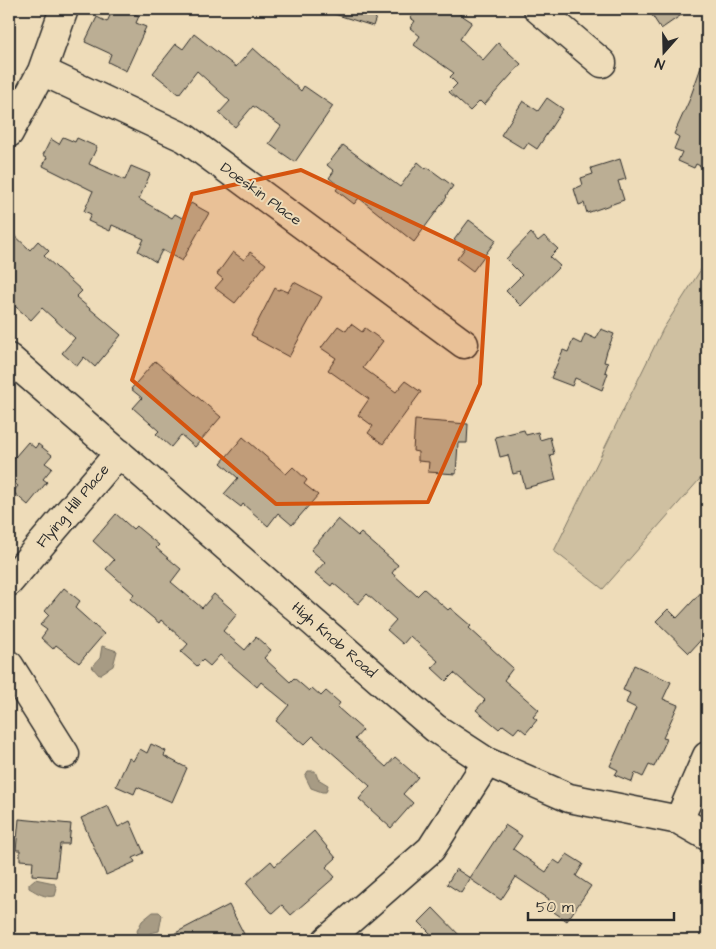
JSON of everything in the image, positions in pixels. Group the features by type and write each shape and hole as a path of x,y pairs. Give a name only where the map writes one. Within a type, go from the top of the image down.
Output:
{"street":[{"path":"9,133 42,71 64,9"},
{"path":"538,9 602,63"},
{"name":"Doeskin Place","path":"42,71 185,138 464,344"},
{"name":"High Knob Road","path":"9,358 435,728 487,762 569,798 679,820 707,836"},
{"name":"Flying Hill Place","path":"9,582 118,453"},
{"path":"9,664 65,754"},
{"path":"679,820 707,756"},
{"path":"327,940 431,849 487,762"}],"highlighted area":[{"path":"301,170 488,258 480,384 428,502 276,504 132,380 192,194"}],"shaded area":[{"path":"707,260 707,471 603,589 554,551 663,329"},
{"path":"102,646 117,651 113,666 99,675 92,667 100,658"},
{"path":"308,771 315,771 318,779 328,785 326,792 311,788 305,776"},
{"path":"35,879 54,883 57,889 55,896 44,896 29,888 29,884"},
{"path":"153,912 159,912 162,915 159,931 150,933 146,937 144,935 139,936 137,931 142,921"}],"building":[{"path":"113,9 123,9 139,16 136,23 146,27 126,71 108,62 111,54 85,42 97,17 107,22"},
{"path":"329,9 379,9 373,26 328,12"},
{"path":"417,9 452,9 472,22 460,39 483,60 498,43 521,64 484,105 480,101 470,111 449,92 457,84 450,77 454,73 414,45 420,36 410,28 415,21 410,18"},
{"path":"648,9 690,9 661,29"},
{"path":"194,34 236,67 253,48 301,91 304,86 333,106 295,162 269,144 281,126 253,106 235,127 219,113 230,101 197,71 179,94 153,73 176,44 183,49"},
{"path":"705,56 707,57 707,169 696,164 694,168 678,161 682,152 674,149 679,137 674,134 689,101"},
{"path":"547,98 563,109 537,149 528,143 524,149 501,135 523,101 538,111"},
{"path":"63,137 75,142 77,138 97,147 89,164 125,180 131,166 150,174 139,199 172,218 175,214 182,218 191,203 209,213 182,261 162,250 156,262 138,251 144,239 112,225 110,231 88,221 91,214 84,211 93,191 43,166 47,157 43,155 51,139 59,144"},
{"path":"343,145 400,187 418,162 453,186 414,242 359,198 354,204 336,190 339,186 329,178 334,171 327,165"},
{"path":"620,159 626,179 618,181 624,200 587,213 584,203 579,205 574,189 583,185 581,178 593,174 591,168"},
{"path":"469,220 496,240 473,271 457,259 465,248 454,240"},
{"path":"9,230 30,250 38,241 49,251 44,256 82,291 76,297 121,335 95,367 84,357 77,366 62,353 75,338 42,308 31,320 9,301"},
{"path":"531,233 538,241 544,236 558,249 550,257 560,266 521,306 506,291 522,275 506,259"},
{"path":"233,252 244,260 250,252 266,264 235,303 215,288 223,279 217,274"},
{"path":"294,282 322,297 289,357 251,335 275,288 288,292"},
{"path":"351,324 362,332 365,328 383,341 363,368 396,392 405,381 421,392 383,444 368,433 373,426 358,415 369,399 328,370 336,358 321,348 338,326 346,331"},
{"path":"601,329 614,334 604,362 608,363 605,372 608,373 602,390 575,378 572,386 551,378 563,350 568,352 573,340 581,344 585,334 596,339"},
{"path":"155,361 221,417 195,447 181,435 171,447 156,434 159,431 133,408 142,398 131,389"},
{"path":"415,420 468,424 467,443 458,443 456,474 428,472 429,462 418,461 418,452 413,451"},
{"path":"524,430 526,435 538,432 540,440 550,437 554,454 550,455 556,480 525,488 521,472 513,474 508,455 500,457 495,437"},
{"path":"243,437 286,474 293,467 307,480 304,484 318,495 292,525 278,513 268,526 243,504 241,507 224,494 238,478 221,463"},
{"path":"28,442 35,448 38,444 52,455 45,463 52,468 43,479 47,482 28,505 13,492 18,486 9,478 9,464"},
{"path":"116,514 133,529 136,526 159,545 156,548 181,569 171,582 202,608 214,594 237,614 223,631 245,650 256,637 271,650 264,658 290,682 294,678 309,691 312,688 321,696 326,691 340,703 337,707 363,730 355,739 386,767 395,757 418,777 403,794 413,803 391,828 359,799 370,786 313,736 304,745 276,721 289,705 261,682 257,687 220,655 210,666 203,660 197,666 181,652 188,644 161,620 159,623 130,599 134,594 106,569 114,560 93,541"},
{"path":"338,519 358,536 361,533 398,565 392,573 417,596 424,589 448,610 450,608 513,668 504,680 539,710 533,717 537,720 526,733 519,727 514,733 503,725 499,729 476,710 485,700 454,673 446,681 432,668 438,661 410,636 403,644 387,630 396,620 367,594 358,604 333,583 331,586 315,573 325,562 311,550"},
{"path":"707,586 707,633 689,653 656,621 668,609 677,618"},
{"path":"64,588 80,601 75,608 104,634 79,663 56,645 53,649 41,638 47,630 40,625 49,615 45,611"},
{"path":"634,665 671,682 663,699 678,705 663,738 667,739 654,767 649,765 643,777 635,773 632,782 615,775 618,770 610,766 636,708 626,703 630,693 623,690"},
{"path":"151,744 166,751 164,756 187,768 172,802 137,787 134,794 116,786 129,758 133,761 140,749 147,753"},
{"path":"108,806 118,827 130,821 144,853 133,858 135,862 106,875 81,818"},
{"path":"19,819 71,824 69,844 60,844 56,877 32,875 33,861 20,860 20,850 16,850"},
{"path":"505,825 522,836 513,849 546,872 554,860 560,864 567,854 583,864 576,876 591,886 567,921 545,906 549,899 516,877 501,900 470,879 461,893 447,884 456,869 470,878"},
{"path":"314,831 336,858 326,867 335,877 291,915 282,905 273,913 271,912 246,883 271,861 275,866"},
{"path":"229,905 244,934 232,940 162,940"},
{"path":"433,908 464,940 437,940 419,922"}]}
